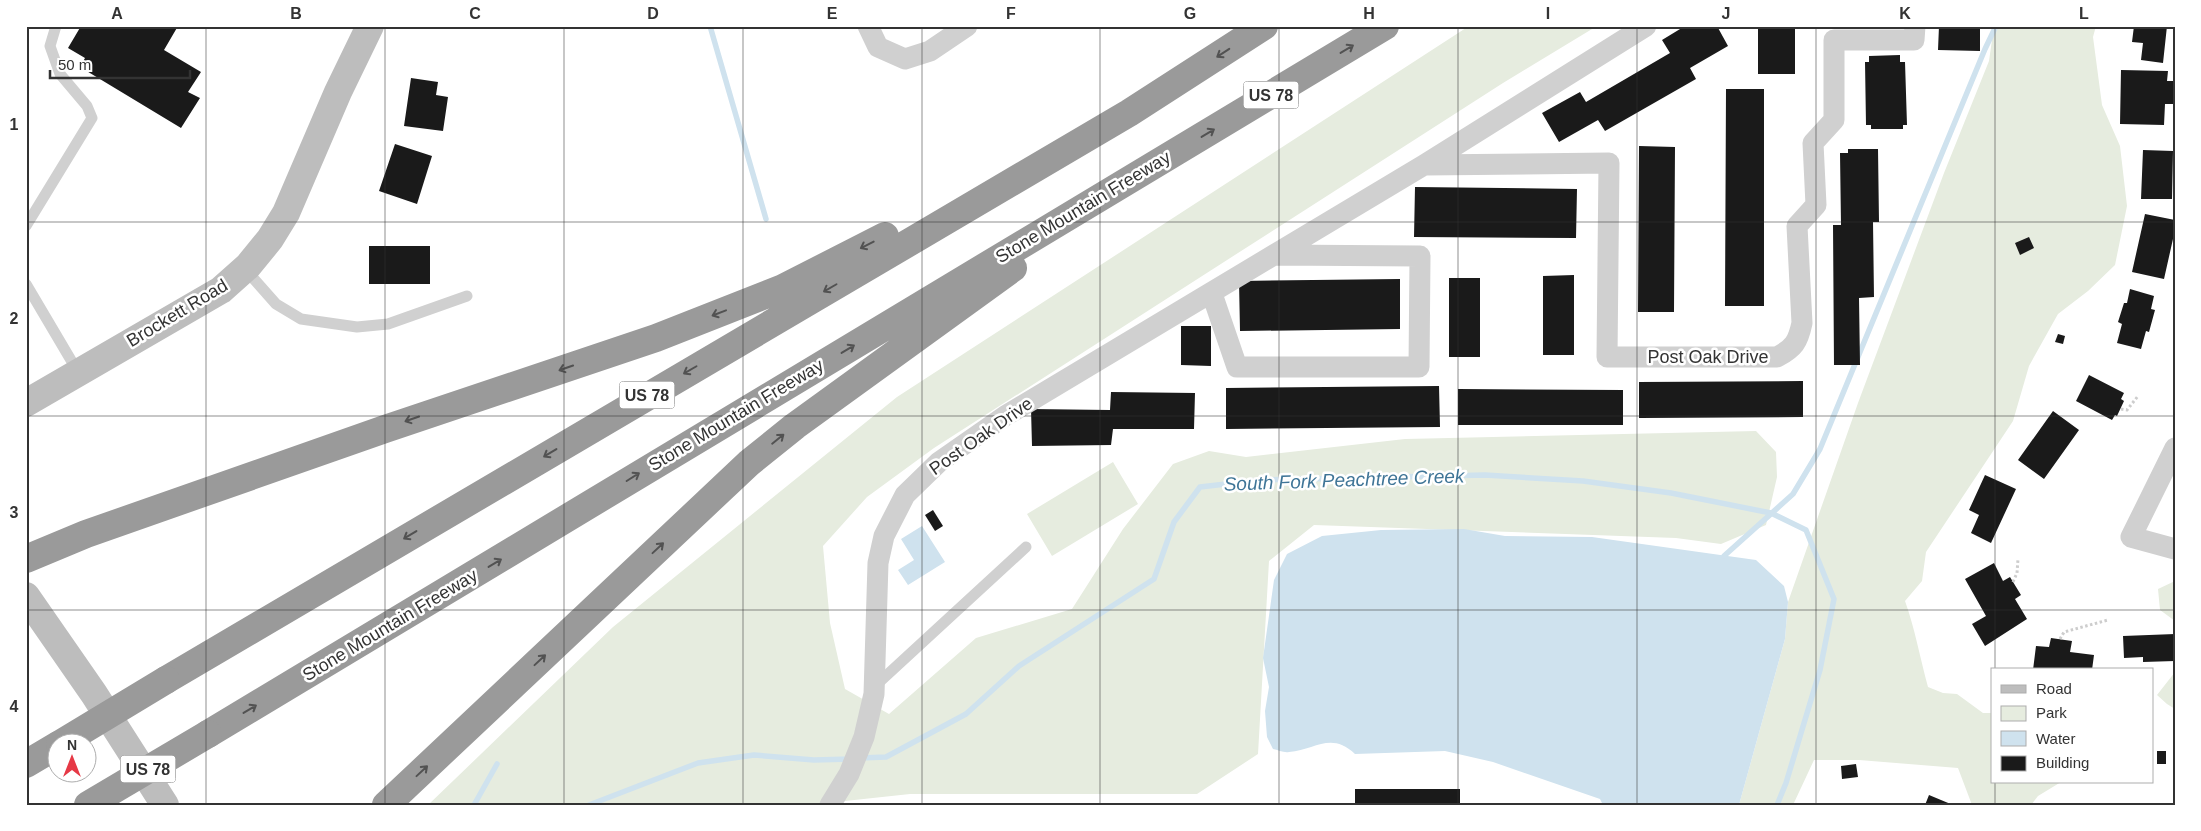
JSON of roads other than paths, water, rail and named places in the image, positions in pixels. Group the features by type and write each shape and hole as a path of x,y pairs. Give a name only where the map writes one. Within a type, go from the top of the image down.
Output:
{"highway":[{"name":"US 78","path":"76,734 1129,113 1264,26"},
{"name":"Stone Mountain Freeway","path":"88,805 559,524 1385,26"},
{"path":"26,558 86,534 385,428 656,338 783,288 1129,113"},
{"path":"386,805 749,463 795,426 1166,157"},
{"name":"US 78","path":"26,764 48,751"}],"street":[{"name":"Brockett Road","path":"26,403 221,290 245,269 270,239 286,214 370,26"},
{"path":"868,26 878,47 905,59 930,51 968,26"},
{"name":"Post Oak Drive","path":"830,805 849,774 864,737 875,686 878,563 884,536 905,495 939,462 1005,416 1212,294 1424,165 1646,26"},
{"name":"Post Oak Drive","path":"1424,165 1608,163 1607,357 1777,358 1790,351 1799,338 1802,323 1797,226 1816,205 1813,143 1834,120 1834,40 1914,40 1915,26"},
{"path":"1212,294 1237,366 1419,368 1420,256 1274,255"},
{"path":"2175,448 2132,537 2175,549"},
{"path":"26,596 94,694 165,805"}],"lane":[{"path":"26,226 92,118 87,106 60,74 50,46 56,26"},
{"path":"245,269 276,304 300,319 357,327 388,324 467,296"},
{"path":"26,284 78,372"},
{"path":"875,686 1026,547"}],"water":[{"path":"922,526 945,562 908,585 898,570 914,560 901,539"},
{"path":"1464,529 1505,536 1592,537 1756,560 1784,586 1788,602 1785,639 1739,805 1603,805 1600,799 1493,762 1445,751 1355,754 1346,747 1330,743 1289,752 1273,749 1267,737 1265,711 1269,687 1263,658 1274,580 1287,554 1322,536 1381,530"}],"waterway":[{"path":"710,26 766,219"},
{"path":"1724,556 1793,494 1820,449 1996,26"},
{"name":"South Fork Peachtree Creek","path":"860,758 886,757 966,714 1019,666 1154,579 1174,522 1200,487 1261,480 1485,475 1583,481 1671,493 1771,513 1806,530 1834,599 1820,670 1786,783 1777,805"},
{"name":"South Fork Peachtree Creek","path":"589,805 698,763 754,755 814,760 851,759"},
{"path":"474,805 497,764"}]}
